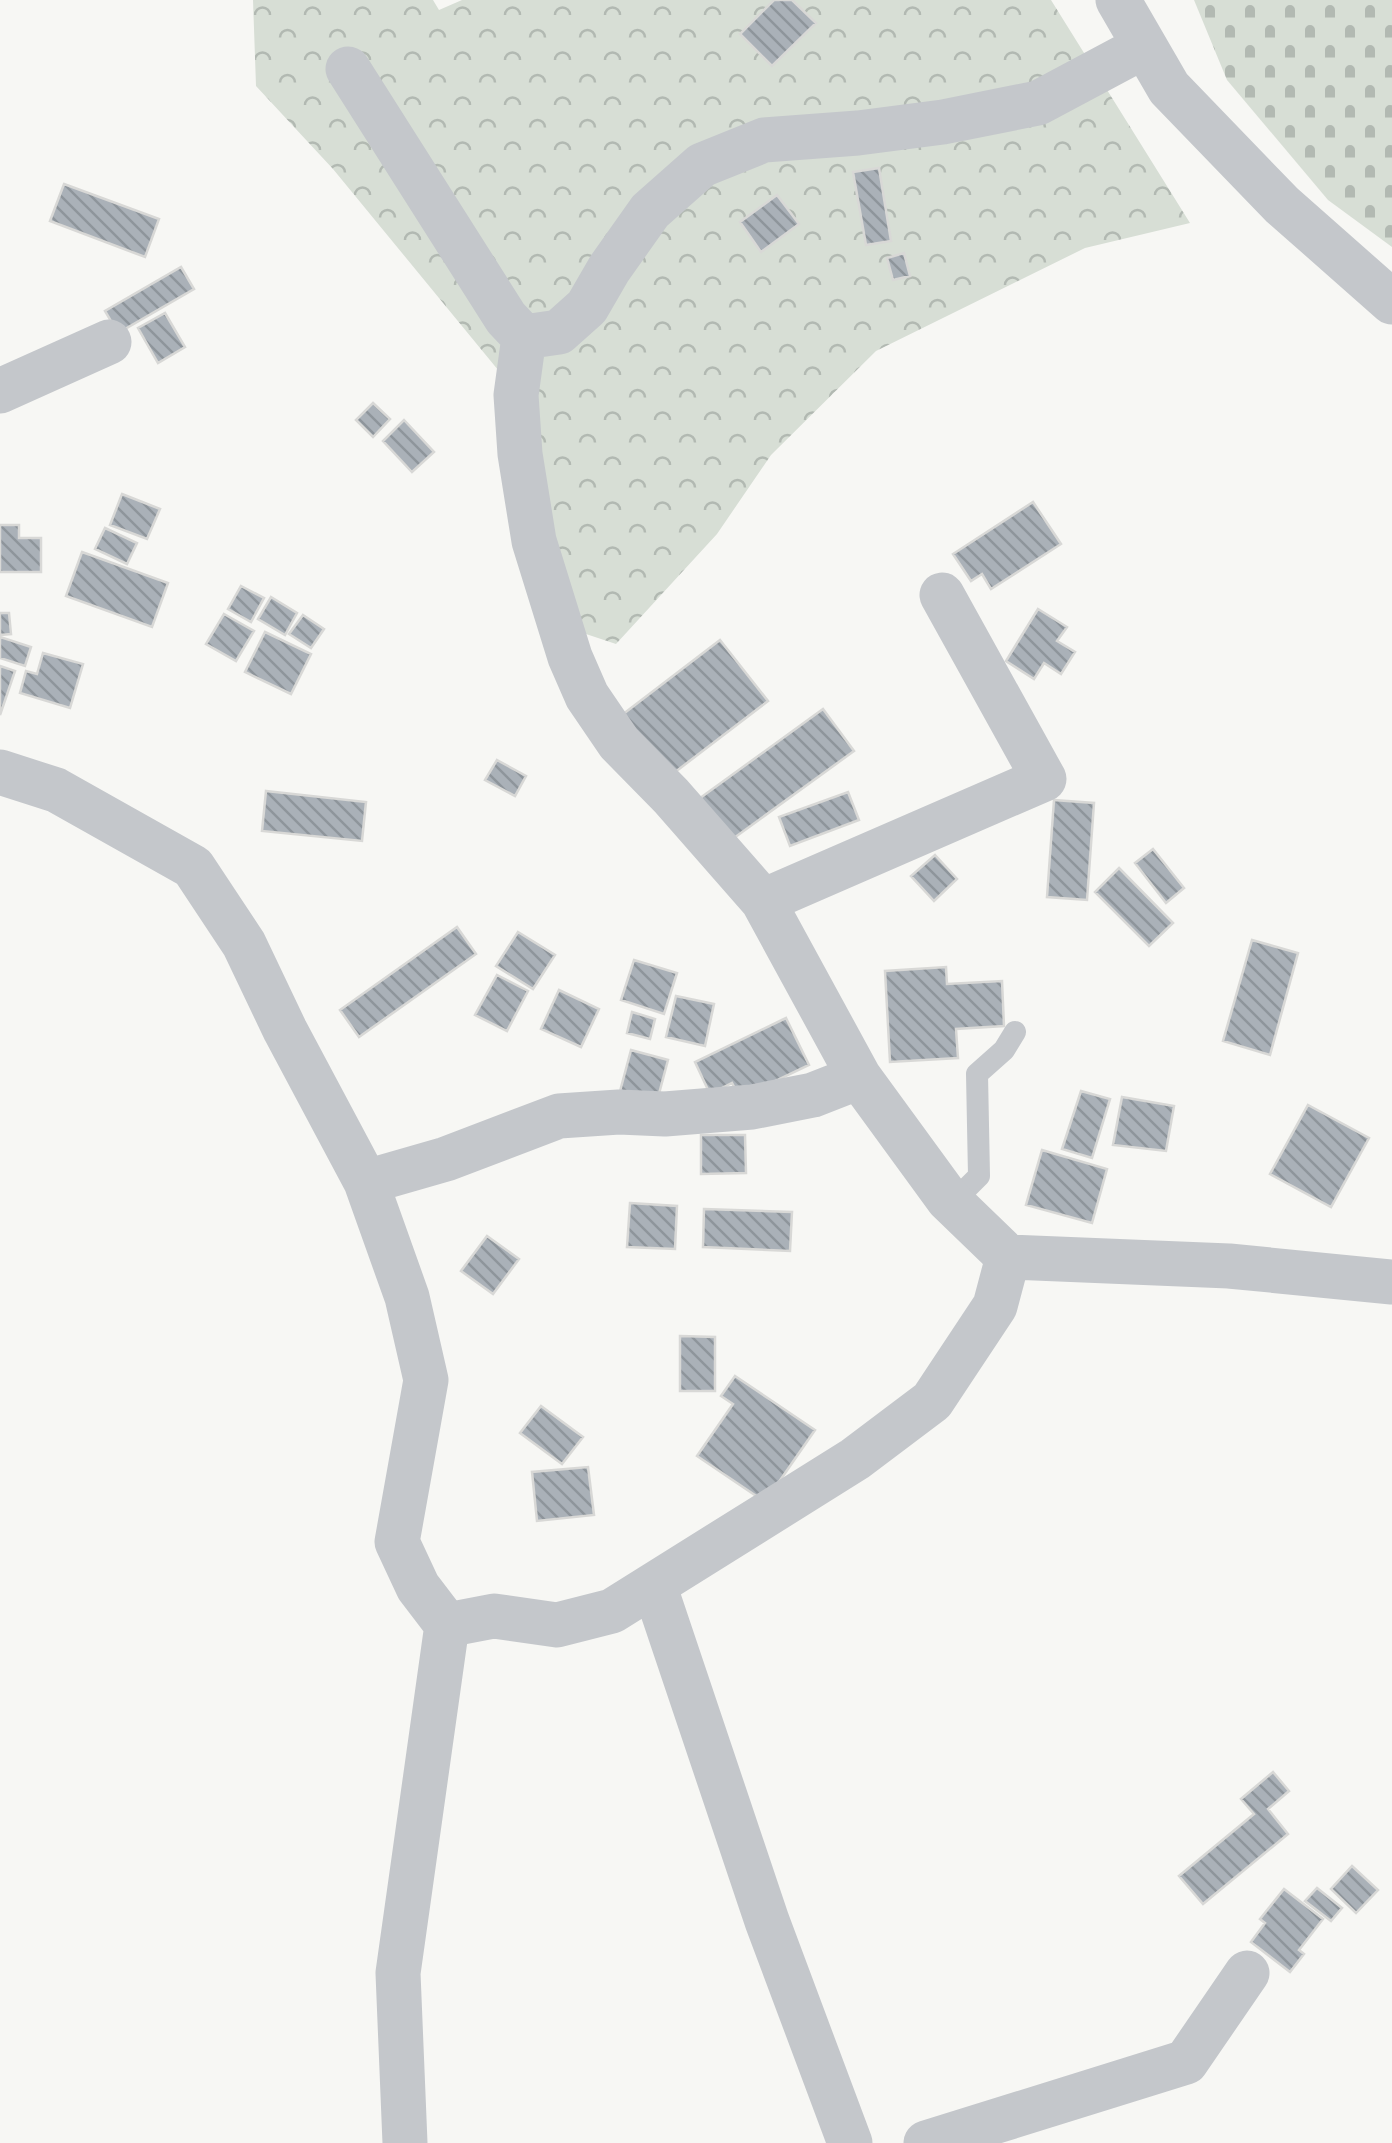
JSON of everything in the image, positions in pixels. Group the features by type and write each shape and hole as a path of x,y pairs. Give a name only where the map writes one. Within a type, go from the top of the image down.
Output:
{"street":[{"path":"1118,0 1169,88 1269,192 1392,302"},
{"path":"524,337 559,332 587,306 650,211 702,166 764,140 943,122 1038,103 1142,47"},
{"path":"348,69 506,318 524,337"},
{"path":"524,337 516,395 520,454 534,540 570,657 587,696 619,743 762,901 859,1076 948,1198 1008,1257 1229,1266 1392,1282"},
{"path":"0,391 109,342"},
{"path":"762,901 1044,779 942,595"},
{"path":"0,772 56,790 194,867 244,944 366,1182 407,1297 426,1380 397,1542 418,1587 447,1625 398,1973 404,2143"},
{"path":"366,1182 446,1159 559,1116 752,1107 813,1095 859,1076"},
{"path":"447,1625 494,1616 557,1625 612,1611 855,1460 932,1401 994,1306 1008,1257"},
{"path":"654,1586 767,1921 850,2143"},
{"path":"926,2143 1186,2062 1247,1973"}],"lane":[{"path":"948,1198 968,1188 979,1176 977,1074 1004,1050 1014,1032"}],"green space":[{"path":"253,0 433,0 439,10 462,0 1051,0 1190,223 1085,248 876,351 771,455 717,534 616,644 571,629 531,410 333,169 256,86"},
{"path":"1194,0 1392,0 1392,247 1328,200 1227,80"}],"building":[{"path":"774,0 792,0 816,23 772,66 740,34"},
{"path":"879,168 891,241 866,245 853,172"},
{"path":"64,184 159,219 145,257 50,221"},
{"path":"777,195 799,224 761,252 740,222"},
{"path":"904,253 910,276 893,280 887,258"},
{"path":"181,267 194,289 118,333 105,311"},
{"path":"165,313 185,347 158,363 138,328"},
{"path":"373,403 390,419 373,437 356,420"},
{"path":"404,420 434,452 412,472 383,441"},
{"path":"122,494 160,509 147,539 110,525"},
{"path":"1033,502 1061,544 991,589 982,574 971,581 953,554"},
{"path":"0,525 19,525 19,538 41,538 41,572 0,572"},
{"path":"105,528 137,543 127,564 95,549"},
{"path":"82,552 168,583 152,627 66,596"},
{"path":"241,586 264,598 251,622 228,609"},
{"path":"271,597 297,613 285,635 258,619"},
{"path":"1038,609 1067,627 1057,641 1075,652 1061,674 1044,663 1034,679 1006,661"},
{"path":"0,613 9,613 11,634 0,635"},
{"path":"224,614 254,631 236,661 206,644"},
{"path":"303,615 324,629 311,648 289,634"},
{"path":"265,632 311,654 291,694 245,672"},
{"path":"0,637 31,647 25,666 0,658"},
{"path":"720,640 768,701 666,779 618,718"},
{"path":"43,653 83,664 70,708 20,693 26,671 37,674"},
{"path":"0,666 15,671 0,715"},
{"path":"823,709 854,751 727,843 696,801"},
{"path":"497,760 526,776 515,796 485,780"},
{"path":"266,791 366,802 362,841 262,831"},
{"path":"848,792 859,820 790,846 779,817"},
{"path":"1054,800 1094,803 1087,900 1047,897"},
{"path":"1153,849 1184,888 1166,903 1135,863"},
{"path":"935,855 957,879 934,901 911,876"},
{"path":"1119,868 1173,923 1149,946 1095,892"},
{"path":"457,927 476,954 359,1037 340,1010"},
{"path":"518,932 555,955 533,989 496,966"},
{"path":"1252,940 1298,953 1270,1055 1223,1041"},
{"path":"634,960 677,973 664,1014 621,1000"},
{"path":"946,967 947,984 1002,981 1004,1026 956,1029 958,1058 890,1062 885,971"},
{"path":"497,975 528,991 507,1031 475,1015"},
{"path":"559,990 599,1009 581,1047 541,1029"},
{"path":"676,996 714,1004 705,1046 666,1037"},
{"path":"632,1012 655,1019 650,1039 627,1033"},
{"path":"786,1018 809,1065 740,1098 732,1083 710,1094 695,1062"},
{"path":"631,1050 668,1060 656,1105 619,1095"},
{"path":"1081,1091 1110,1099 1092,1158 1062,1149"},
{"path":"1122,1097 1174,1106 1166,1151 1113,1145"},
{"path":"1308,1105 1369,1138 1331,1207 1270,1174"},
{"path":"701,1135 745,1135 746,1173 701,1174"},
{"path":"1042,1150 1107,1169 1092,1223 1026,1205"},
{"path":"630,1203 677,1206 675,1249 627,1247"},
{"path":"704,1209 792,1212 790,1251 703,1247"},
{"path":"487,1236 519,1259 493,1294 461,1271"},
{"path":"680,1336 715,1337 715,1391 680,1391"},
{"path":"735,1376 815,1430 765,1502 697,1456 733,1404 721,1396"},
{"path":"541,1406 583,1437 562,1464 520,1433"},
{"path":"588,1467 594,1515 537,1521 532,1472"},
{"path":"1273,1772 1289,1791 1268,1809 1288,1834 1203,1904 1179,1876 1254,1814 1241,1799"},
{"path":"1352,1866 1378,1890 1356,1913 1331,1889"},
{"path":"1317,1888 1342,1908 1331,1921 1305,1901"},
{"path":"1284,1889 1323,1919 1299,1950 1304,1954 1290,1972 1251,1942 1265,1923 1260,1919"}]}
